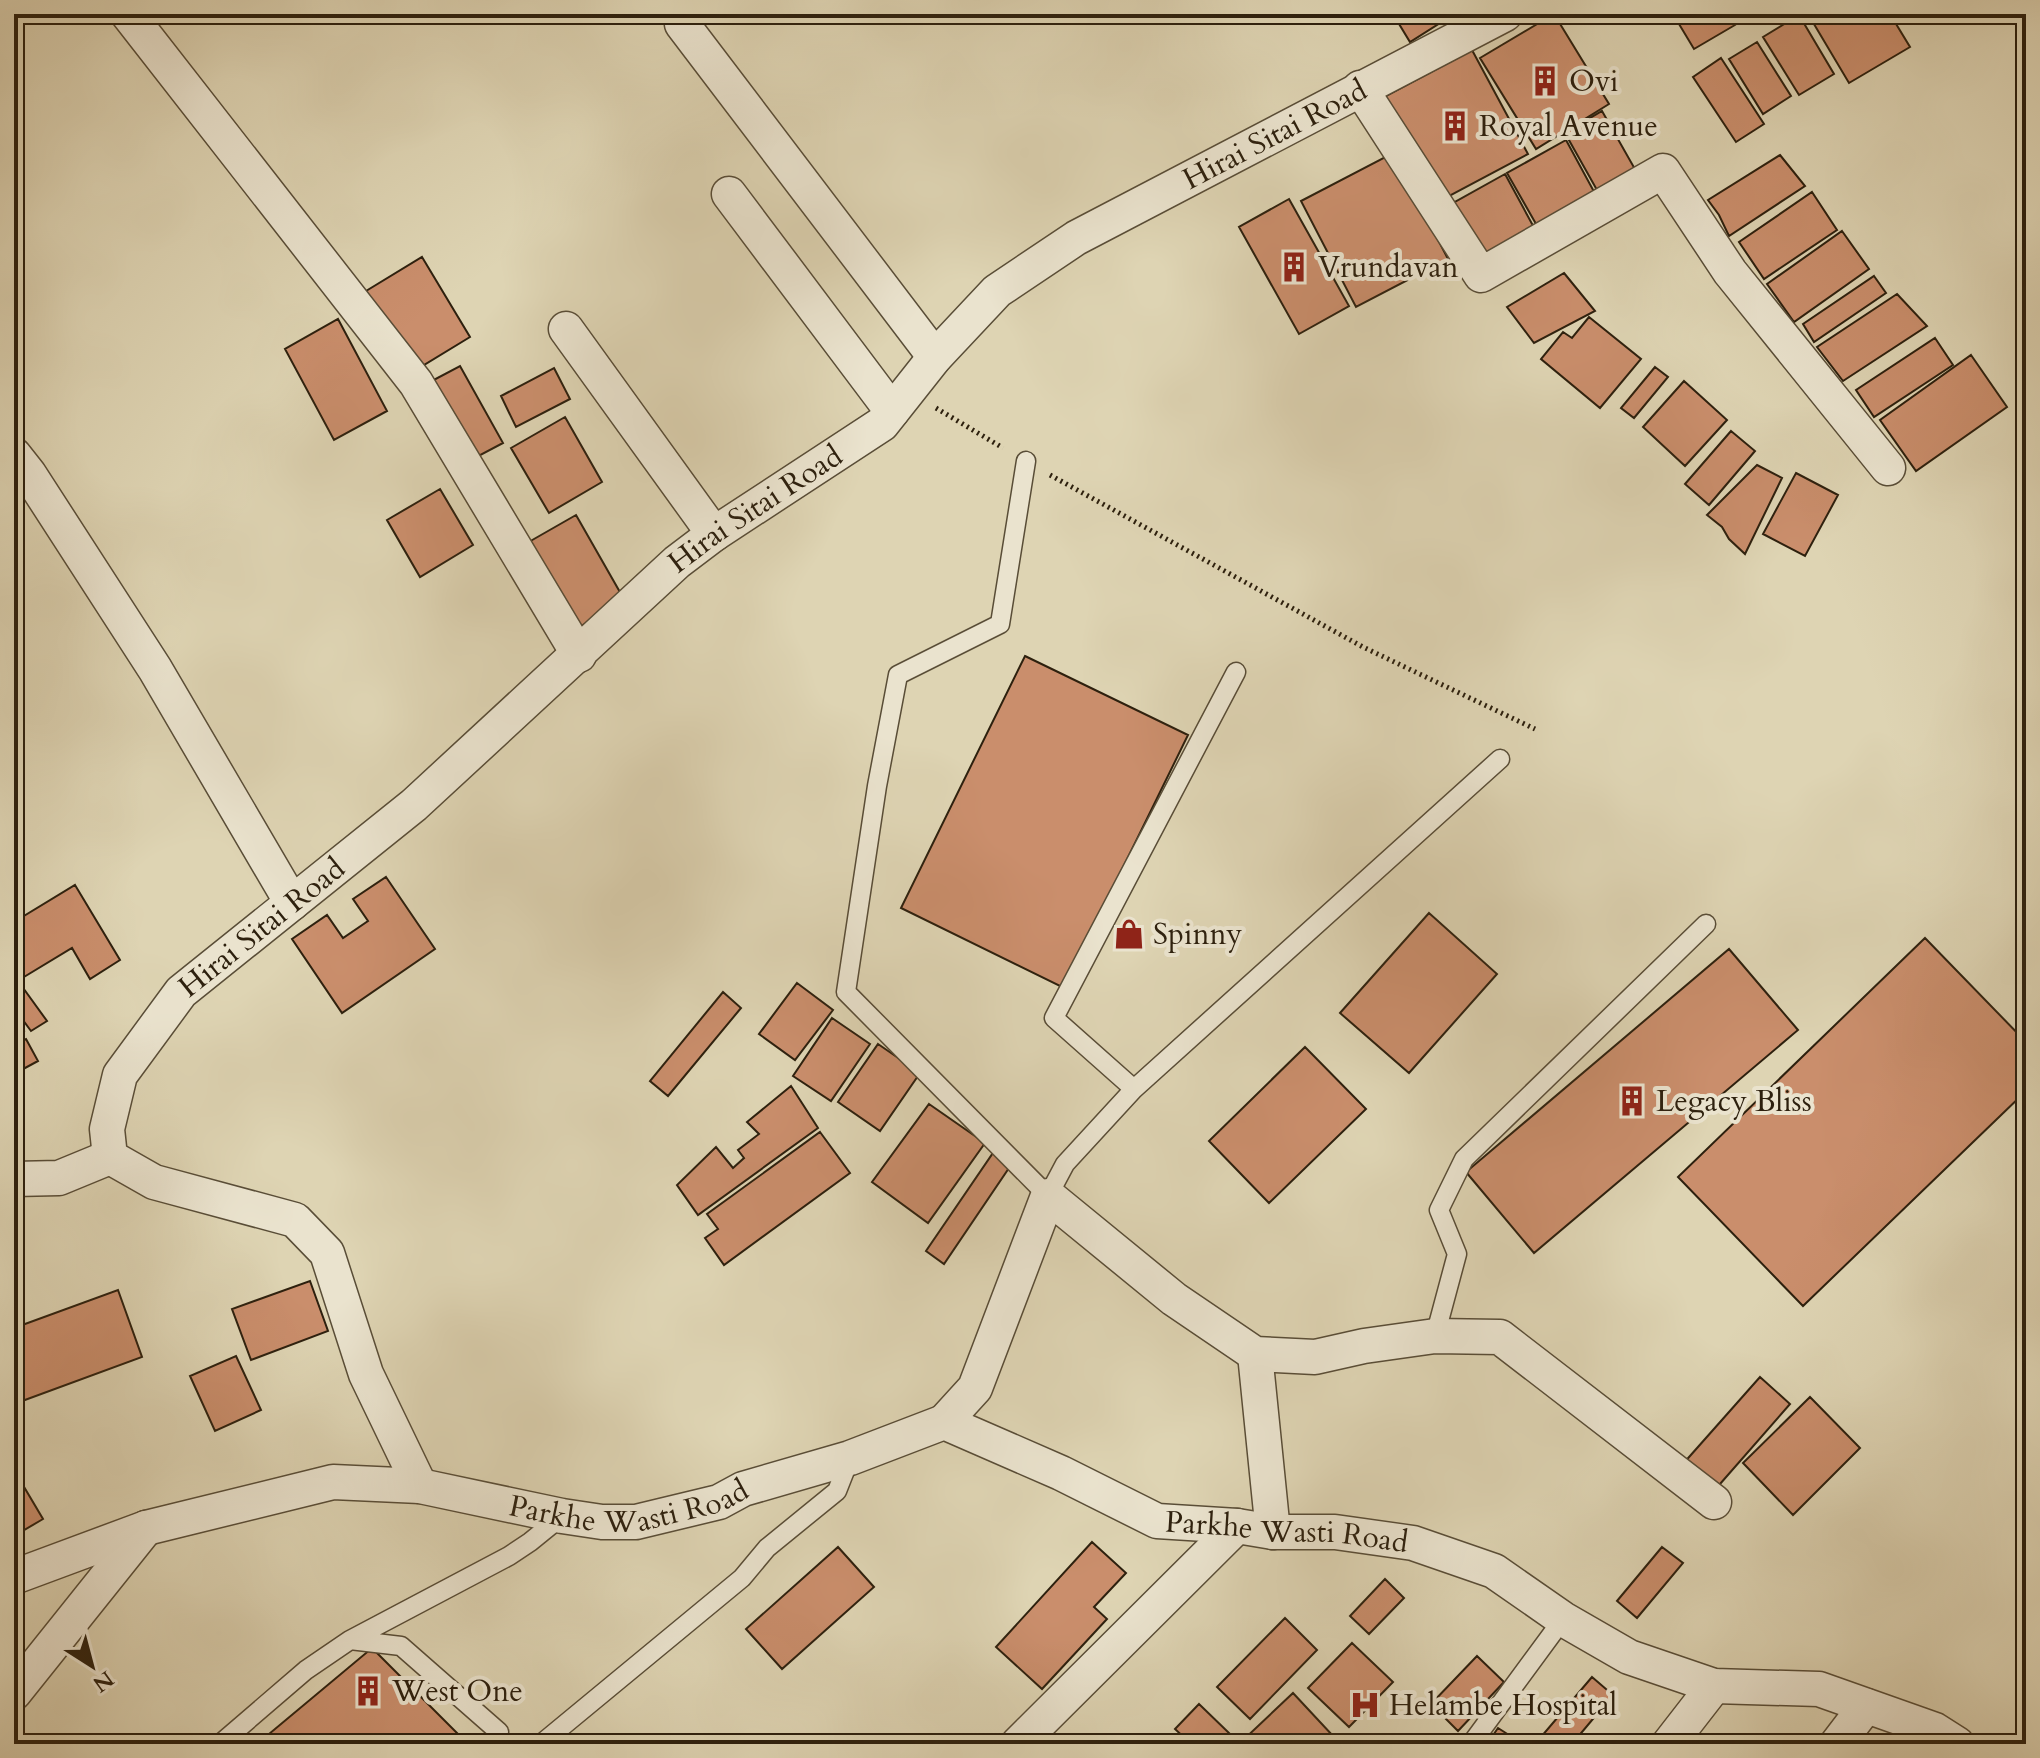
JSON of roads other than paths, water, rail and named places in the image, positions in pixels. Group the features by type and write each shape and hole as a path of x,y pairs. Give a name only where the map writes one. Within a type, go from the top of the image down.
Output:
{"street":[{"path":"128,14 416,383 579,655"},
{"name":"Hirai Sitai Road","path":"108,1143 120,1075 181,992 414,805 677,562 714,534 882,424 935,357 997,291 1076,238 1505,14"},
{"path":"682,24 935,357"},
{"path":"1360,88 1481,275 1663,171 1730,272 1888,468"},
{"path":"729,194 900,402"},
{"path":"566,329 714,534"},
{"path":"14,455 155,669 292,903"},
{"path":"14,1179 59,1178 108,1143 154,1182 295,1220 327,1253 366,1374 420,1486"},
{"path":"944,1422 975,1388 1048,1196 1174,1299 1255,1354 1315,1357 1435,1336 1500,1337 1714,1502"},
{"path":"1255,1354 1273,1532"},
{"name":"Parkhe Wasti Road","path":"14,1577 146,1528 333,1482 420,1486 562,1516 602,1522 636,1522 719,1502 743,1489 850,1458 944,1422 1061,1473 1157,1521 1237,1526 1273,1532 1335,1532 1413,1543 1494,1571 1563,1619 1629,1657 1714,1686 1819,1689 1935,1730 1957,1744"},
{"path":"1018,1744 1237,1526"},
{"path":"14,1693 146,1528"},
{"path":"1669,1744 1714,1686"},
{"path":"1837,1744 1866,1706"}],"lane":[{"path":"1026,461 1000,624 898,675 877,786 846,992 1048,1196 1065,1164 1134,1089 1500,759"},
{"path":"1134,1089 1054,1018 1236,672"},
{"path":"1435,1336 1457,1254 1439,1210 1464,1159 1706,924"},
{"path":"541,1744 742,1578 767,1548 837,1491 850,1458"},
{"path":"220,1744 306,1670 350,1640 509,1556 562,1516"},
{"path":"1471,1744 1563,1619"},
{"path":"350,1640 401,1646 499,1732 489,1744"}],"place":[{"name":"Ovi","path":"1545,81"},
{"name":"Royal Avenue","path":"1455,126"},
{"name":"Vrundavan","path":"1294,267"},
{"name":"Spinny","path":"1129,934"},
{"name":"Legacy Bliss","path":"1632,1101"},
{"name":"West One","path":"368,1691"},
{"name":"Helambe Hospital","path":"1365,1705"}]}
